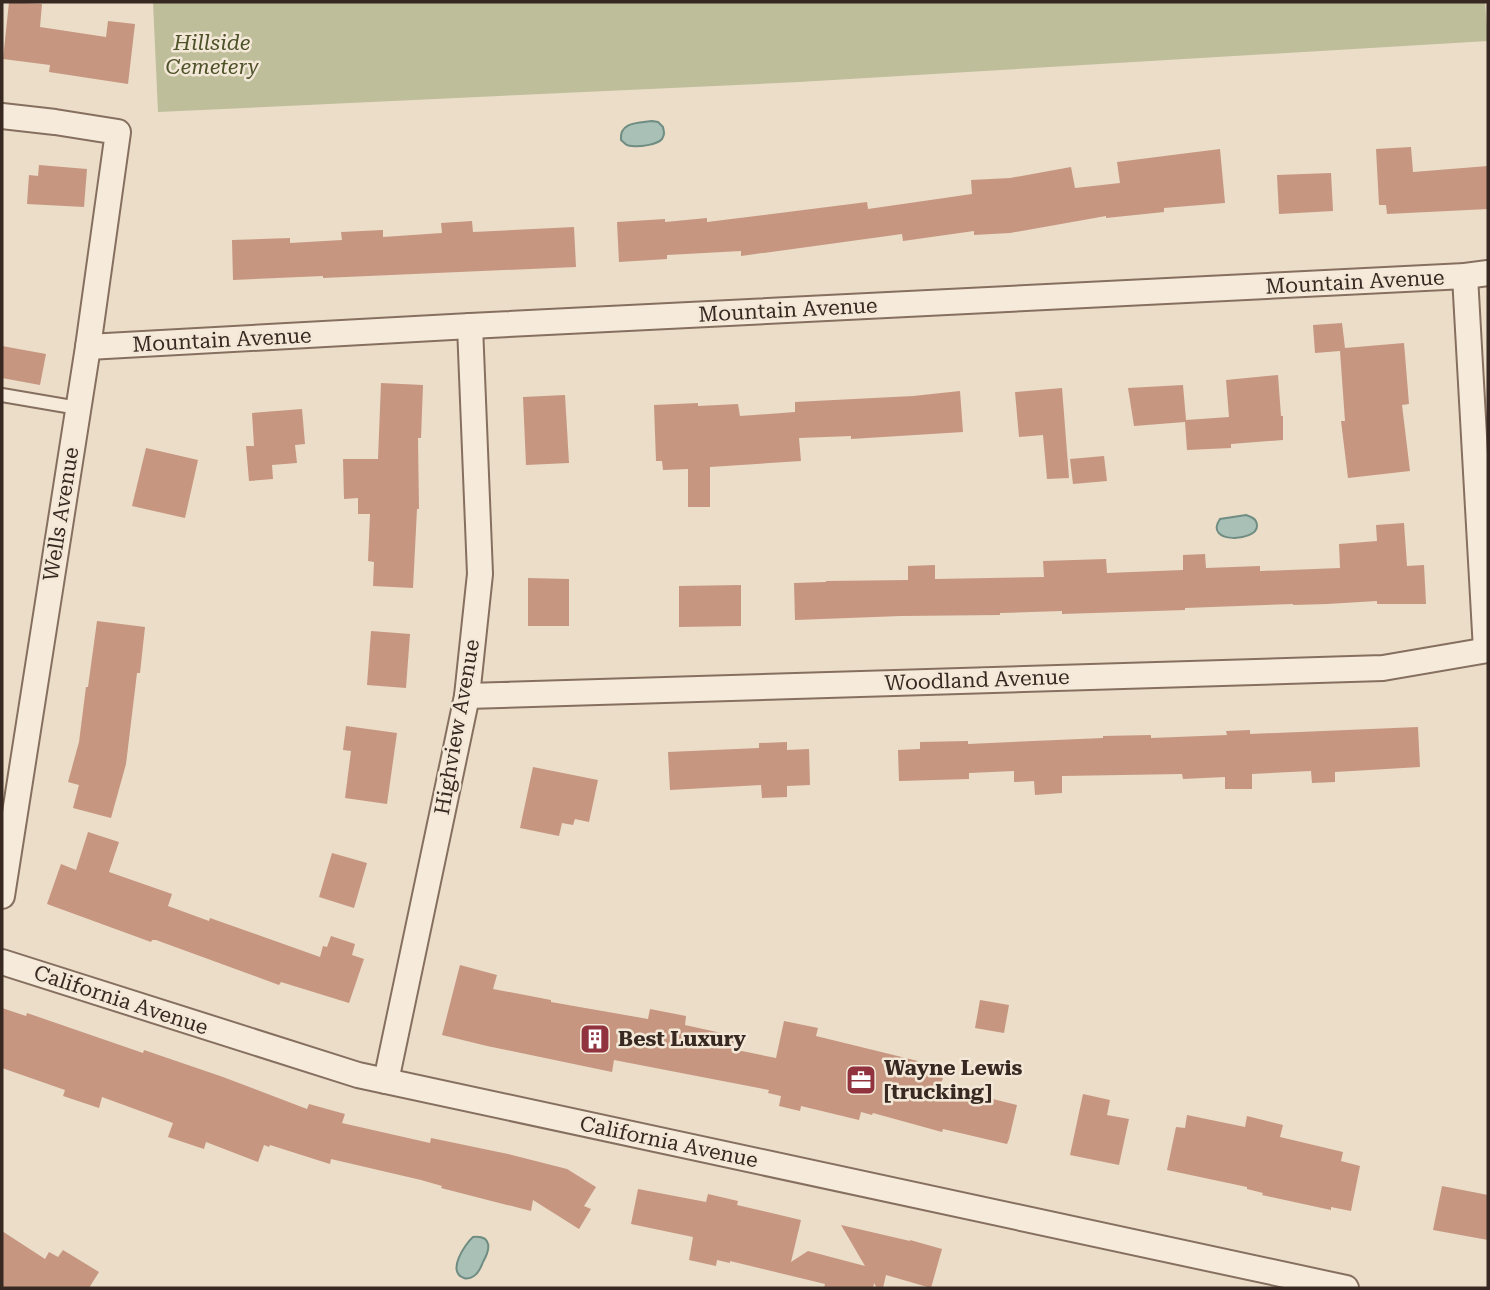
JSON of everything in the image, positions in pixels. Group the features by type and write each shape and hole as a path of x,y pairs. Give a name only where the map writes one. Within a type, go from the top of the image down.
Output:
{"street":[{"name":"Wells Avenue","path":"2,116 118,132 88,347 2,896"},
{"name":"Mountain Avenue","path":"88,347 1476,275"},
{"path":"1476,275 1487,650"},
{"name":"Highview Avenue","path":"386,1081 467,696 480,574 470,326"},
{"name":"Woodland Avenue","path":"467,696 1383,668 1487,650"},
{"name":"California Avenue","path":"2,962 358,1075 1346,1288"}],"lane":[{"path":"2,395 78,408"}],"green space":[{"name":"Hillside Cemetery","path":"153,2 1485,2 1488,41 799,82 158,112"}],"shaded area":[{"path":"652,121 663,127 664,136 660,141 635,146 627,145 621,140 621,134 626,127"},
{"path":"1246,515 1257,524 1255,531 1249,535 1232,538 1219,533 1217,527 1220,519"},
{"path":"473,1237 484,1238 488,1248 477,1273 465,1278 459,1275 457,1264 462,1251"}],"building":[{"path":"9,2 42,4 40,27 106,37 108,21 135,24 128,84 49,72 50,65 3,59"},
{"path":"1411,147 1413,172 1488,166 1488,209 1387,214 1386,205 1379,205 1376,149"},
{"path":"1220,149 1225,203 1164,208 1164,212 1106,216 1010,233 974,235 974,231 903,241 902,234 741,256 741,251 667,255 667,259 619,262 617,222 665,219 665,222 707,218 707,222 867,202 868,209 972,194 971,180 1010,178 1071,167 1075,188 1120,183 1117,162"},
{"path":"39,165 87,169 84,207 27,204 29,175 38,176"},
{"path":"1331,173 1333,211 1279,214 1277,175"},
{"path":"472,221 473,232 574,227 576,267 233,280 232,240 290,238 290,243 342,240 341,232 383,230 383,237 442,233 441,223"},
{"path":"1342,323 1345,348 1404,343 1409,404 1402,405 1410,471 1348,478 1341,421 1345,421 1340,351 1315,353 1313,325"},
{"path":"2,346 46,354 40,385 2,378"},
{"path":"1278,375 1283,440 1231,444 1231,448 1187,450 1185,422 1134,426 1128,388 1183,385 1186,420 1229,417 1226,380"},
{"path":"381,383 423,385 421,438 418,438 419,509 413,588 373,586 374,562 368,561 370,514 358,514 358,498 344,499 343,459 378,459"},
{"path":"1062,388 1069,478 1047,479 1043,435 1019,437 1015,392"},
{"path":"960,391 963,432 851,439 851,436 799,438 801,461 710,467 710,507 688,507 688,469 663,470 662,461 656,461 654,405 738,404 740,416 795,412 795,402"},
{"path":"565,395 569,463 526,465 523,397"},
{"path":"302,409 305,444 295,445 297,463 272,465 273,479 249,481 246,446 254,446 252,413"},
{"path":"146,448 198,460 185,518 132,506"},
{"path":"1104,456 1107,481 1073,484 1070,459"},
{"path":"1404,523 1407,566 1424,565 1426,604 1377,604 1377,601 1124,612 1062,614 1062,611 795,620 794,583 908,580 908,566 935,565 935,579 1044,577 1043,561 1106,559 1107,573 1183,570 1183,555 1205,554 1206,568 1260,566 1260,571 1340,568 1339,544 1377,541 1376,525"},
{"path":"528,578 569,579 569,626 528,626"},
{"path":"741,585 741,626 679,627 679,586"},
{"path":"97,621 145,627 126,764 111,818 73,808 79,785 68,782 79,742"},
{"path":"371,631 410,634 406,688 367,685"},
{"path":"346,726 397,733 387,804 345,798 351,751 343,750"},
{"path":"1418,727 1420,767 1335,772 1335,782 1312,783 1311,771 1252,774 1252,789 1225,789 1225,777 1183,779 1182,774 1062,776 1062,793 1035,795 1034,781 1014,782 1014,771 969,773 969,779 899,781 898,750 920,749 920,742 968,741 968,744 1103,736 1151,735 1151,738 1227,735 1226,731 1250,730 1250,734"},
{"path":"787,742 787,750 809,749 810,785 787,786 787,797 762,798 761,785 670,790 668,752 759,748 759,743"},
{"path":"533,767 598,780 589,822 575,819 573,825 562,823 559,836 520,828"},
{"path":"88,832 119,842 109,872 172,894 168,906 320,957 323,946 327,947 331,936 355,944 352,955 364,959 349,1003 281,982 279,985 47,904 61,864 76,870"},
{"path":"332,853 367,863 354,908 319,897"},
{"path":"460,965 497,975 493,989 648,1019 650,1009 686,1016 685,1025 735,1036 732,1049 776,1058 784,1021 818,1028 816,1036 918,1061 916,1071 943,1078 940,1086 1017,1105 1009,1139 1007,1144 943,1129 942,1132 873,1113 861,1112 859,1120 801,1106 800,1111 779,1106 781,1096 768,1093 769,1090 614,1060 612,1072 442,1035"},
{"path":"980,1000 1009,1005 1004,1033 975,1028"},
{"path":"2,1008 26,1016 27,1013 143,1053 144,1050 307,1109 309,1104 345,1114 342,1123 430,1143 431,1138 567,1169 596,1187 584,1206 591,1209 579,1229 533,1200 531,1211 441,1188 442,1186 421,1180 331,1159 330,1164 270,1145 264,1145 258,1162 206,1142 204,1149 168,1137 173,1123 102,1097 99,1108 63,1096 65,1090 2,1068"},
{"path":"1083,1094 1110,1100 1107,1115 1129,1119 1119,1165 1070,1155"},
{"path":"1187,1115 1245,1127 1247,1116 1283,1125 1280,1137 1343,1152 1341,1161 1360,1166 1351,1211 1331,1207 1331,1210 1262,1195 1263,1193 1247,1187 1167,1170 1176,1127 1185,1128"},
{"path":"1442,1186 1488,1195 1488,1240 1433,1230"},
{"path":"638,1189 706,1202 708,1194 738,1201 737,1205 801,1220 791,1262 808,1251 865,1266 841,1225 942,1249 931,1288 886,1275 883,1288 877,1288 874,1283 873,1288 824,1288 825,1284 730,1261 717,1260 716,1266 689,1260 693,1237 631,1224"},
{"path":"2,1231 45,1259 49,1252 58,1257 63,1250 99,1272 89,1288 2,1288"}],"place":[{"name":"Best Luxury","path":"595,1039"},
{"name":"Wayne Lewis [trucking]","path":"861,1080"}]}
